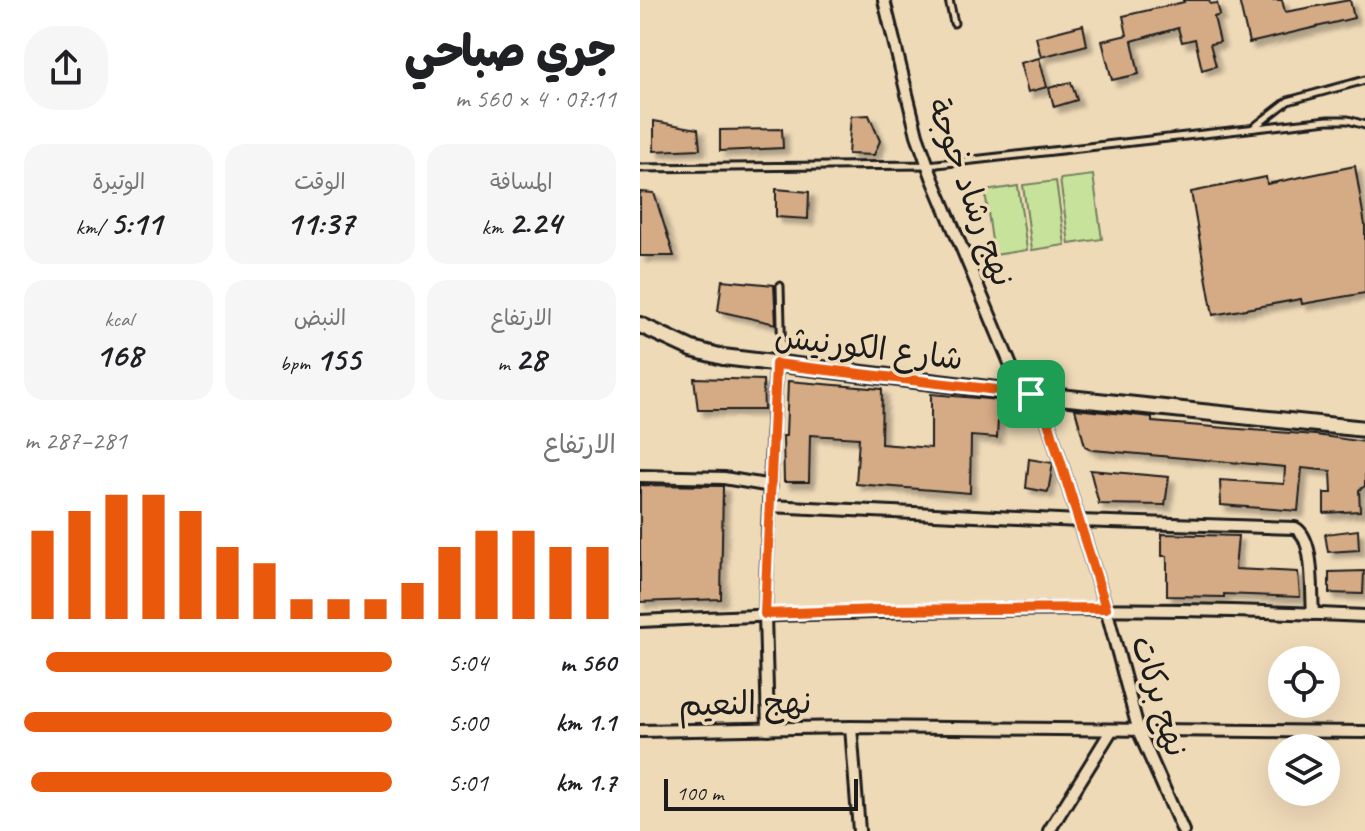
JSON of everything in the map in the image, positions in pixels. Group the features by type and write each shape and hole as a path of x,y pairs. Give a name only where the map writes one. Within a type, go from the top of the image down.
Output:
{"main road":[{"name":"شارع الكورنيش","path":"640,317 657,332"},
{"name":"شارع الكورنيش","path":"640,325 692,349 723,357 1031,394 1365,429"}],"street":[{"name":"نهج رشاد خوجة","path":"884,0 917,135 928,165 1012,368 1031,394"},
{"path":"768,729 765,614 779,364"},
{"name":"نهج بركات","path":"1031,394 1046,415 1106,608 1139,732 1183,831"},
{"path":"640,476 724,478 771,486"},
{"path":"769,506 1295,528 1301,531 1307,543 1313,614"},
{"path":"640,621 878,610 1106,608 1365,616"},
{"path":"851,727 859,831"},
{"name":"نهج النعيم","path":"640,731 851,727 1365,732"},
{"path":"1049,831 1111,731"}],"lane":[{"path":"949,0 954,23"},
{"path":"1252,128 1288,101 1365,80"},
{"path":"640,168 928,165 1328,120 1348,120 1365,125"},
{"path":"779,364 780,286"}],"green space":[{"path":"1093,175 1102,239 1069,244 1060,179"},
{"path":"1056,181 1065,245 1032,250 1023,185"},
{"path":"1018,186 1027,250 994,255 985,191"}],"building":[{"path":"1183,0 1217,3 1220,15 1214,17 1220,42 1210,44 1216,66 1202,70 1195,39 1182,42 1178,28 1132,41 1139,74 1112,80 1102,41 1127,35 1123,16"},
{"path":"1239,0 1282,0 1285,12 1350,0 1354,18 1249,43"},
{"path":"1083,25 1087,45 1041,57 1036,37"},
{"path":"1039,58 1047,87 1028,92 1020,63"},
{"path":"1071,82 1077,100 1054,107 1049,88"},
{"path":"869,115 880,141 874,155 848,154 851,116"},
{"path":"654,121 698,129 700,149 654,151"},
{"path":"782,129 783,148 720,151 720,130"},
{"path":"1355,166 1365,225 1365,293 1302,304 1301,299 1213,315 1191,192 1266,177 1267,184"},
{"path":"776,189 809,192 808,219 776,217"},
{"path":"640,192 654,193 674,256 640,256"},
{"path":"722,280 774,285 776,324 718,311"},
{"path":"694,378 763,380 764,410 698,410"},
{"path":"788,381 882,389 881,444 931,448 931,394 999,400 997,438 971,436 970,493 856,484 859,438 810,435 809,482 784,482 783,436 786,436"},
{"path":"1075,409 1152,417 1152,422 1365,442 1365,486 1359,490 1360,511 1324,513 1324,493 1332,493 1331,471 1302,468 1298,511 1221,505 1220,480 1284,484 1285,467 1093,450 1085,446"},
{"path":"1029,459 1053,463 1048,492 1026,488"},
{"path":"1090,470 1169,477 1165,505 1099,504"},
{"path":"640,485 723,486 721,599 640,602"},
{"path":"1358,530 1359,550 1328,552 1325,534"},
{"path":"1162,534 1238,536 1235,569 1298,572 1300,597 1224,594 1224,597 1167,596 1167,556 1162,556"},
{"path":"1364,571 1363,594 1329,593 1329,572"}],"route":[{"path":"776,364 1031,394 1046,415 1106,608 765,614 776,364"}]}
